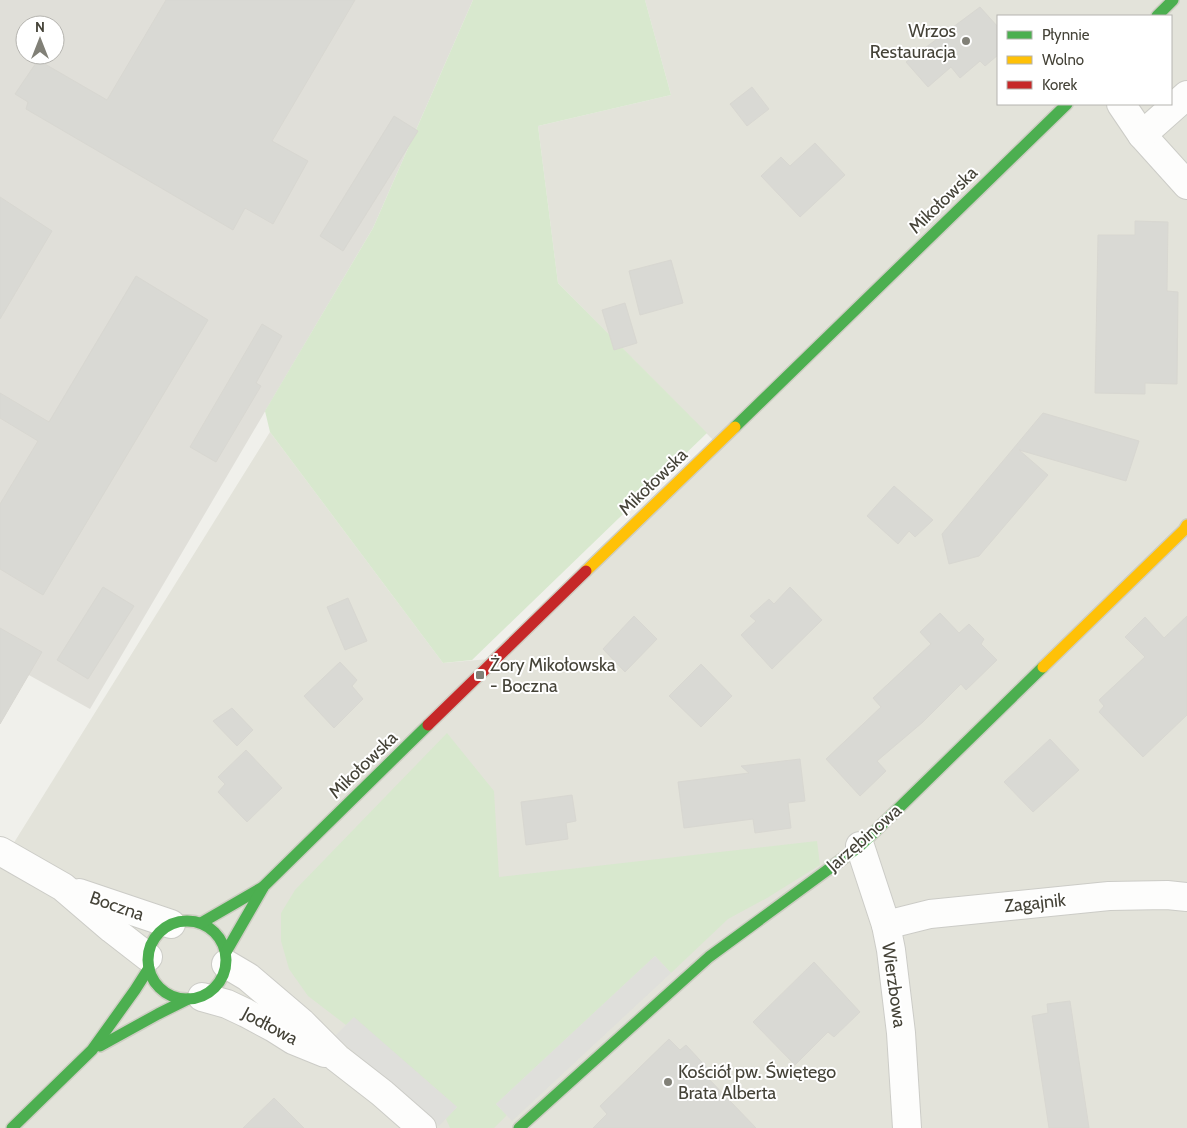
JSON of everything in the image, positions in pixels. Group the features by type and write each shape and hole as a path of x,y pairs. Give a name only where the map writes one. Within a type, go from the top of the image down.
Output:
{"street":[{"path":"1158,15 1174,0"},
{"path":"1142,135 1187,95"},
{"name":"Mikołowska","path":"201,923 264,886 1066,105"},
{"path":"1123,105 1142,135 1187,185"},
{"name":"Jarzębinowa","path":"519,1128 709,956 860,846 1187,525"},
{"name":"Wierzbowa","path":"860,846 886,925 892,950 901,1033 907,1128"},
{"name":"Boczna","path":"0,851 63,887 149,962"},
{"name":"Mikołowska","path":"226,958 264,886"},
{"name":"Boczna","path":"63,887 171,924"},
{"name":"Zagajnik","path":"886,925 930,914 1109,896 1167,895 1187,897"},
{"path":"92,1050 158,1014 195,998 211,991 219,984 224,974 226,958 223,942 217,934 201,923 186,921 171,924 162,930 150,947 149,962 154,980 163,990 175,997 195,998"},
{"name":"Jodłowa","path":"226,958 302,1023 337,1058 382,1093 422,1128"},
{"path":"12,1128 92,1050 135,990 149,962"},
{"name":"Jodłowa","path":"195,998 227,1004 293,1040 337,1058"}],"shaded area":[{"path":"0,0 473,0 373,228 90,709 0,659"},
{"path":"645,0 1187,0 1187,1128 0,1128 0,854 5,857 270,432 443,663 489,659 716,443 558,283 538,126 671,95"},
{"path":"655,956 671,973 512,1121 496,1104"},
{"path":"354,1017 457,1107 439,1126 335,1036"}],"green space":[{"path":"473,0 645,0 671,95 538,126 558,283 707,433 472,660 443,663 270,432 265,411 373,228"},
{"path":"447,733 494,791 499,877 817,841 820,865 767,898 728,919 671,973 655,956 496,1104 507,1115 494,1128 450,1128 446,1119 457,1107 354,1018 346,1025 308,996 289,969 281,941 281,913 295,890"}],"building":[{"path":"166,0 355,0 272,141 308,161 273,224 245,208 233,230 26,109 28,102 15,94 35,65 47,65 107,100"},
{"name":"Wrzos Restauracja","path":"980,7 997,26 997,56 985,66 980,61 960,78 951,67 928,87 906,62"},
{"path":"752,87 769,109 747,126 730,104"},
{"path":"394,116 418,131 343,251 320,236"},
{"path":"815,143 845,175 800,217 761,176 781,157 790,166"},
{"path":"0,197 52,231 0,319"},
{"path":"1135,221 1168,222 1167,291 1178,292 1177,384 1145,383 1145,394 1095,393 1098,235 1135,235"},
{"path":"671,260 683,303 640,315 629,271"},
{"path":"136,276 208,320 43,595 0,569 0,504 38,441 0,418 0,393 49,422"},
{"path":"625,303 637,343 614,350 602,310"},
{"path":"262,324 282,336 256,383 261,386 216,462 190,447"},
{"path":"1043,413 1139,441 1126,481 1019,450 1048,475 979,556 949,564 942,534"},
{"path":"894,486 933,520 915,537 909,531 898,544 867,516"},
{"path":"103,587 134,606 88,679 57,660"},
{"path":"790,587 822,620 772,669 741,635 756,621 750,616 769,599 774,604"},
{"path":"348,598 367,641 345,650 327,607"},
{"path":"940,613 959,633 969,624 984,639 981,644 997,660 966,690 961,684 923,722 877,761 886,771 860,796 826,759 881,707 873,698 931,644 920,632"},
{"path":"634,616 657,639 625,672 603,649"},
{"path":"1187,616 1187,715 1143,757 1099,712 1104,706 1099,700 1145,657 1125,637 1145,617 1164,638"},
{"path":"0,628 42,652 0,724"},
{"path":"340,662 357,680 352,686 363,699 334,728 304,696"},
{"path":"701,664 732,696 701,727 669,696"},
{"path":"232,708 253,730 237,746 213,721"},
{"path":"1050,739 1079,770 1033,812 1004,782"},
{"path":"246,750 282,788 247,822 218,792 225,784 218,777"},
{"path":"800,759 805,801 788,803 791,828 755,833 753,819 684,828 678,782 749,773 741,766"},
{"path":"572,795 576,821 566,823 568,839 526,845 521,802"},
{"path":"814,962 860,1012 834,1037 828,1032 795,1065 753,1022"},
{"path":"1070,1001 1089,1128 1049,1128 1032,1016 1048,1013 1047,1004"},
{"name":"Kościół pw. Świętego Brata Alberta","path":"669,1039 680,1050 686,1045 711,1072 706,1076 756,1128 593,1128 607,1114 600,1106"},
{"path":"274,1098 304,1128 243,1128"}],"traffic: fast":[{"path":"1158,15 1173,0"},
{"path":"735,427 1066,105"},
{"path":"519,1128 709,957 860,846 1043,667"},
{"path":"226,952 264,886 428,725"},
{"path":"201,923 263,887"},
{"path":"187,921 202,924 215,932 223,945 226,960 223,975 215,988 202,996 187,999 172,996 159,988 151,975 148,960 151,945 159,932 172,924 187,921"},
{"path":"12,1128 92,1050 149,968"},
{"path":"100,1046 188,999"}],"traffic: slow":[{"path":"586,571 735,427"},
{"path":"1043,667 1187,525"}],"traffic: jam":[{"path":"428,725 586,571"}],"place":[{"name":"Wrzos Restauracja","path":"966,41"},
{"name":"Żory Mikołowska - Boczna","path":"480,675"},
{"name":"Kościół pw. Świętego Brata Alberta","path":"668,1082"}]}
